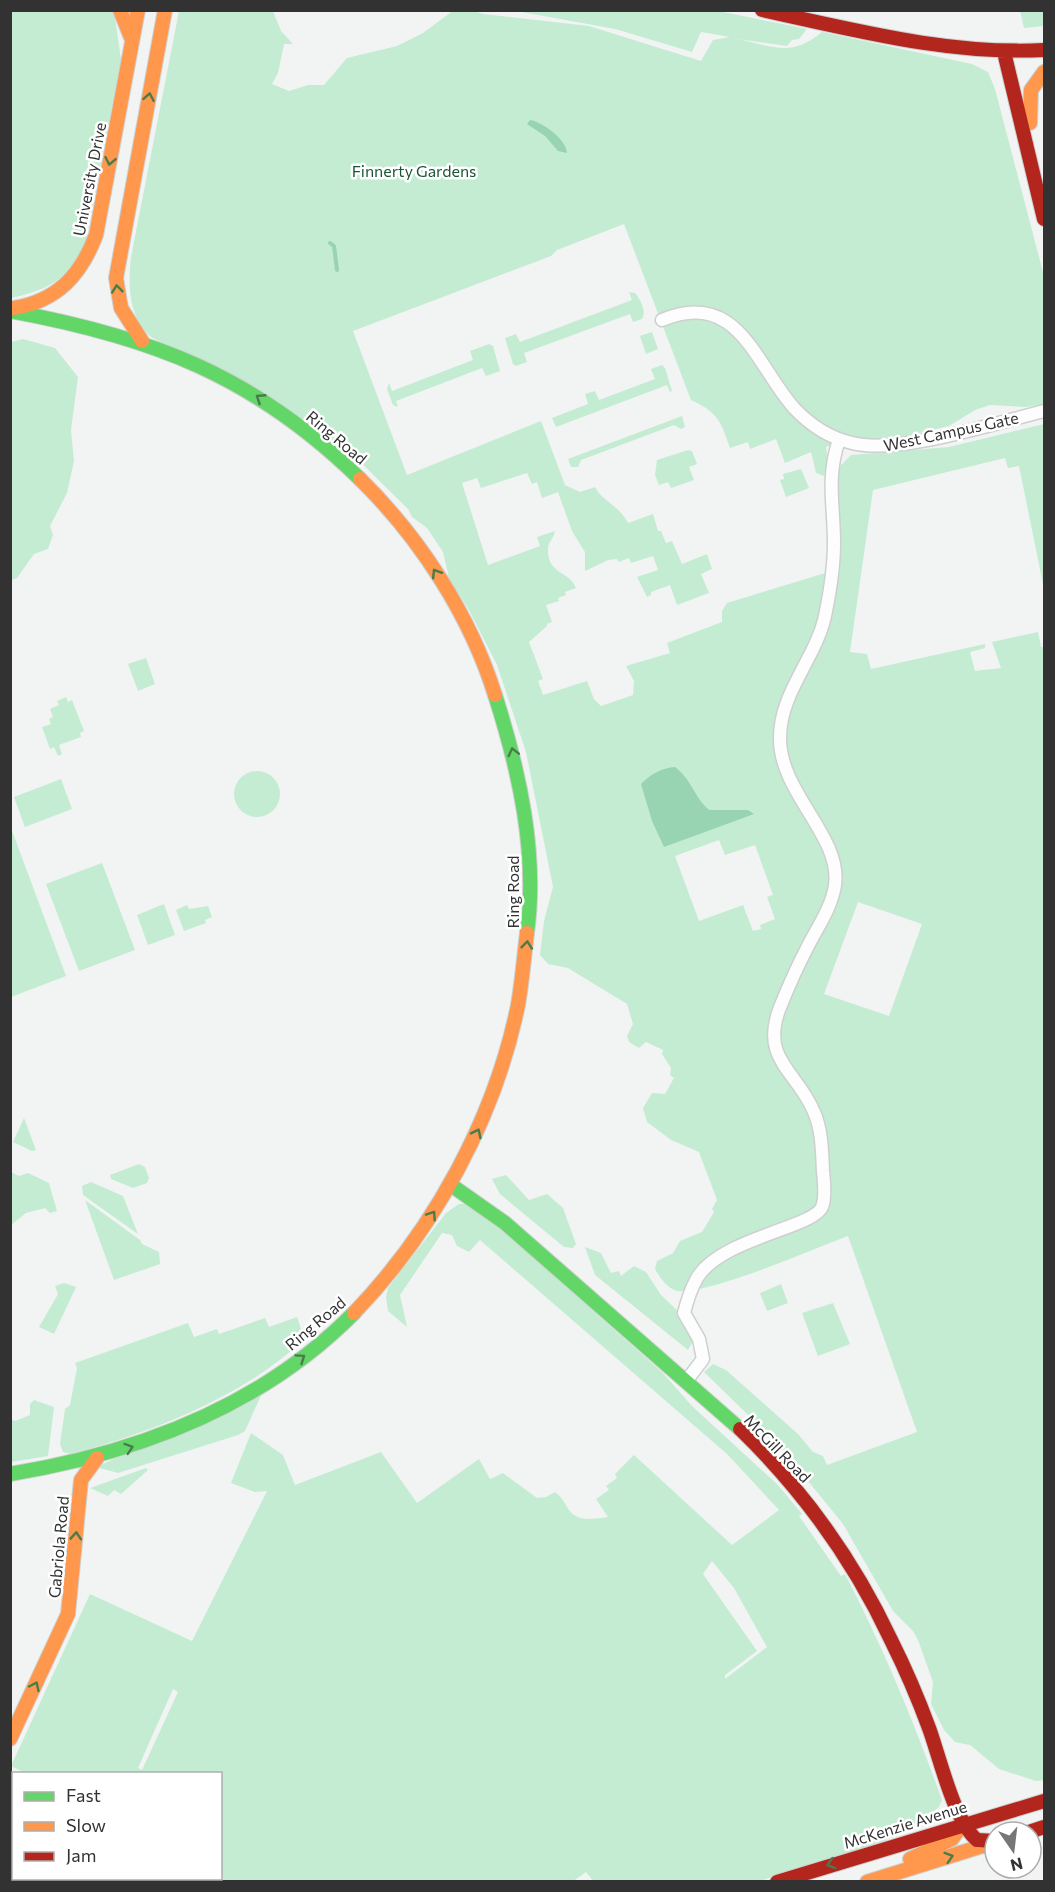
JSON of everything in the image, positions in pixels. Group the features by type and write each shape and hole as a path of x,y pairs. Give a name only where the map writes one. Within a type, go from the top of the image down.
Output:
{"street":[{"path":"120,10 132,42"},
{"name":"University Drive","path":"10,309 38,303 58,293 75,278 88,259 96,235 138,10"},
{"path":"762,10 931,43 1004,52 1044,50"},
{"path":"142,341 121,308 116,278 165,12"},
{"path":"1004,52 1044,219"},
{"path":"1026,142 1030,120 1027,106 1030,90 1044,72"},
{"name":"Ring Road","path":"10,309 142,341 192,361 250,392 341,459 387,507 425,555 465,624 489,675 513,749 525,814 530,884 528,939 513,1033 495,1093 451,1185 412,1243 367,1301 316,1348 255,1388 185,1426 97,1458 10,1474"},
{"name":"West Campus Gate","path":"662,320 680,314 700,313 729,324 749,343 793,407 814,426 839,440 867,446 894,446 1044,411"},
{"path":"687,1380 703,1359 699,1339 684,1313 698,1277 727,1252 745,1241 812,1218 822,1207 824,1185 819,1126 810,1104 772,1041 773,1024 778,1010 825,912 835,885 832,858 787,776 782,760 780,722 825,618 834,543 830,485 833,458 839,440"},
{"name":"McGill Road","path":"451,1185 494,1213 687,1380 779,1468 847,1557 903,1663 945,1771 962,1824"},
{"name":"Gabriola Road","path":"10,1739 68,1614 81,1480 97,1458"},
{"name":"McKenzie Avenue","path":"777,1881 1044,1801"},
{"path":"883,1877 902,1863 952,1839 962,1824 977,1840 983,1841"},
{"path":"867,1881 983,1846"}],"green space":[{"name":"Finnerty Gardens","path":"454,10 474,11 483,14 589,26 701,61 713,40 730,37 701,32 692,52 615,29 516,11 718,11 807,29 799,39 792,40 787,46 737,39 781,48 801,45 822,32 972,64 988,72 995,89 1044,276 1044,404 1026,407 990,405 975,410 949,426 887,441 847,438 826,447 828,460 824,476 816,473 811,452 785,463 776,439 750,449 748,442 730,448 724,431 713,414 691,400 624,224 557,250 551,256 353,331 407,475 541,421 565,485 580,492 595,487 628,523 653,514 658,531 661,531 666,543 672,541 682,564 707,554 712,569 701,574 709,593 677,605 670,585 651,592 651,595 647,597 637,577 658,570 653,556 631,563 629,558 619,562 617,559 608,560 585,571 585,552 572,531 558,492 542,498 537,482 532,484 527,473 481,488 477,478 462,483 488,565 540,546 537,537 555,531 548,547 551,564 569,578 576,588 565,592 566,595 558,598 559,601 546,605 552,622 529,642 543,679 538,681 543,695 587,681 594,699 601,706 633,695 634,681 626,666 670,653 667,643 722,622 722,611 727,603 822,574 840,573 836,487 840,466 851,455 949,447 1044,424 1044,589 1019,466 1008,468 1005,458 873,490 850,652 867,654 871,669 985,644 985,648 970,652 975,671 1001,668 992,642 1038,632 1041,647 1044,647 1044,1780 1036,1781 999,1769 970,1745 955,1742 944,1730 931,1704 933,1682 918,1640 913,1631 893,1611 843,1524 778,1444 704,1372 713,1364 726,1370 798,1434 813,1452 823,1456 827,1465 917,1432 848,1236 736,1279 692,1290 677,1291 670,1288 655,1269 657,1261 673,1253 680,1241 702,1232 714,1212 712,1209 717,1200 699,1152 671,1140 647,1122 643,1108 652,1093 665,1094 674,1078 670,1075 671,1068 662,1054 663,1050 646,1042 639,1048 629,1042 627,1036 633,1024 627,1004 568,968 548,964 540,955 544,921 553,887 526,752 497,665 469,610 449,578 443,552 427,528 412,517 408,509 347,449 151,337 143,329 134,310 130,290 131,257 179,11 273,11 281,31 293,44 284,44 278,73 272,84 289,91 308,85 324,85 347,58 397,46 423,33","holes":["719,840 725,855 755,845 773,895 767,897 775,919 760,925 761,929 753,931 743,905 699,921 675,856","858,902 922,924 889,1016 824,994"]},
{"path":"11,11 114,11 121,59 85,246 70,268 55,282 36,291 11,298"},
{"path":"1020,11 1044,11 1044,26 1024,28"},
{"path":"629,292 635,293 641,302 644,312 642,319 633,322 630,314 524,353 527,362 516,366 513,364 505,338 516,334 520,342 632,300"},
{"path":"652,332 658,349 646,354 640,336"},
{"path":"23,339 55,348 78,377 71,430 74,461 67,493 50,526 53,535 48,549 34,554 17,578 11,580 11,342"},
{"path":"489,344 493,346 500,371 486,376 482,368 396,401 398,407 393,405 387,389 389,383 392,391 473,360 470,351"},
{"path":"662,365 672,391 670,392 667,385 556,427 552,418 588,404 585,394 595,391 599,400 655,379 651,369"},
{"path":"682,416 685,427 681,429 674,425 581,460 578,467 571,467 568,459"},
{"path":"688,450 692,451 697,464 689,467 694,480 671,488 668,482 659,485 655,475 657,460"},
{"path":"801,469 809,488 786,497 780,480 784,479 783,474"},
{"path":"146,658 155,684 138,691 128,664"},
{"path":"66,697 68,702 72,700 84,731 80,733 81,737 59,745 62,754 58,756 54,747 50,749 42,727 51,724 49,719 53,717 50,709 59,705 57,701"},
{"path":"257,771 273,778 280,794 273,810 257,817 241,810 234,794 241,778"},
{"path":"61,779 72,809 25,827 14,797"},
{"path":"11,828 66,976 10,997"},
{"path":"102,863 135,950 79,971 46,884"},
{"path":"164,904 175,935 148,945 137,915"},
{"path":"187,905 189,909 208,906 212,917 205,920 206,923 184,931 176,910"},
{"path":"24,1118 36,1150 32,1151 13,1142"},
{"path":"139,1164 145,1167 149,1178 147,1183 133,1188 111,1179 110,1175"},
{"path":"11,1172 19,1176 28,1173 49,1183 57,1211 50,1213 45,1208 26,1213 11,1225"},
{"path":"506,1175 529,1200 547,1194 563,1208 576,1244 573,1248 564,1247 500,1194 492,1179"},
{"path":"91,1182 123,1196 138,1234 83,1195 82,1186"},
{"path":"85,1200 140,1240 142,1244 159,1252 160,1264 114,1280"},
{"path":"459,1204 465,1204 485,1215 662,1372 692,1406 778,1485 802,1514 799,1516 841,1576 845,1574 885,1657 920,1742 942,1800 939,1807 915,1826 884,1841 760,1881 593,1881 586,1872 572,1882 196,1882 195,1880 222,1880 222,1772 23,1772 11,1766 90,1594 192,1641 267,1491 255,1492 231,1483 251,1433 283,1455 295,1485 381,1452 417,1503 479,1459 490,1479 503,1473 537,1498 546,1497 555,1492 575,1516 591,1519 608,1517 596,1499 609,1490 606,1486 617,1478 615,1474 634,1455 732,1545 779,1510 727,1454 480,1240 469,1252 457,1246 452,1235 442,1233 400,1295 407,1327 388,1311 386,1297 388,1288 446,1213","holes":["712,1561 734,1588 767,1647 725,1679 725,1675 757,1651 703,1574","173,1689 178,1692 142,1770 138,1768"]},
{"path":"585,1247 601,1253 611,1273 619,1271 621,1276 634,1266 646,1272 661,1295 682,1315 693,1341 688,1350 595,1275"},
{"path":"64,1283 76,1287 54,1334 39,1327 58,1294 55,1286"},
{"path":"781,1284 788,1303 767,1311 760,1293"},
{"path":"833,1303 850,1344 818,1356 802,1313"},
{"path":"297,1317 303,1335 301,1342 277,1362 222,1397 162,1425 131,1436 70,1454 63,1452 60,1444 65,1409 70,1405 77,1368 75,1363 188,1323 194,1337 217,1329 219,1334 265,1318 269,1327"},
{"path":"262,1393 245,1431 238,1435 118,1473 96,1467"},
{"path":"34,1400 54,1407 48,1456 11,1462 11,1419 15,1421 30,1415 30,1404"},
{"path":"146,1468 148,1470 121,1494 114,1490 108,1496 90,1488"}],"shaded area":[{"path":"530,120 541,124 559,137 567,153 558,151 545,136 527,124"},
{"path":"675,767 709,810 748,810 754,814 664,847 652,821 641,784 656,772"}],"waterway":[{"path":"330,243 334,246 337,270"}],"traffic: fast":[{"path":"10,311 62,321 110,334 155,348 199,366 241,387 281,413 321,443 360,479"},
{"path":"495,695 512,753 524,812 530,873 527,933"},
{"path":"451,1185 505,1223 740,1429"},
{"path":"10,1474 104,1453 195,1420 238,1399 279,1374 318,1346 354,1313"}],"traffic: slow":[{"path":"120,10 132,40"},
{"path":"14,308 43,299 66,284 83,262 96,235 138,10"},
{"path":"142,341 121,308 116,278 165,10"},
{"path":"1030,123 1031,90 1044,72"},
{"path":"360,479 403,526 441,579 472,636 495,695"},
{"path":"354,1313 383,1281 435,1209 477,1130 508,1047 518,1005 527,933"},
{"path":"10,1739 68,1614 81,1480 97,1458"},
{"path":"910,1859 952,1839 960,1828"},
{"path":"867,1882 983,1846"}],"traffic: jam":[{"path":"762,10 867,33 937,45 1008,51 1044,50"},
{"path":"1004,52 1044,219"},
{"path":"740,1429 806,1502 860,1582 906,1672 925,1717 948,1788 961,1819 977,1840 983,1840"},
{"path":"777,1882 1044,1801"}]}
